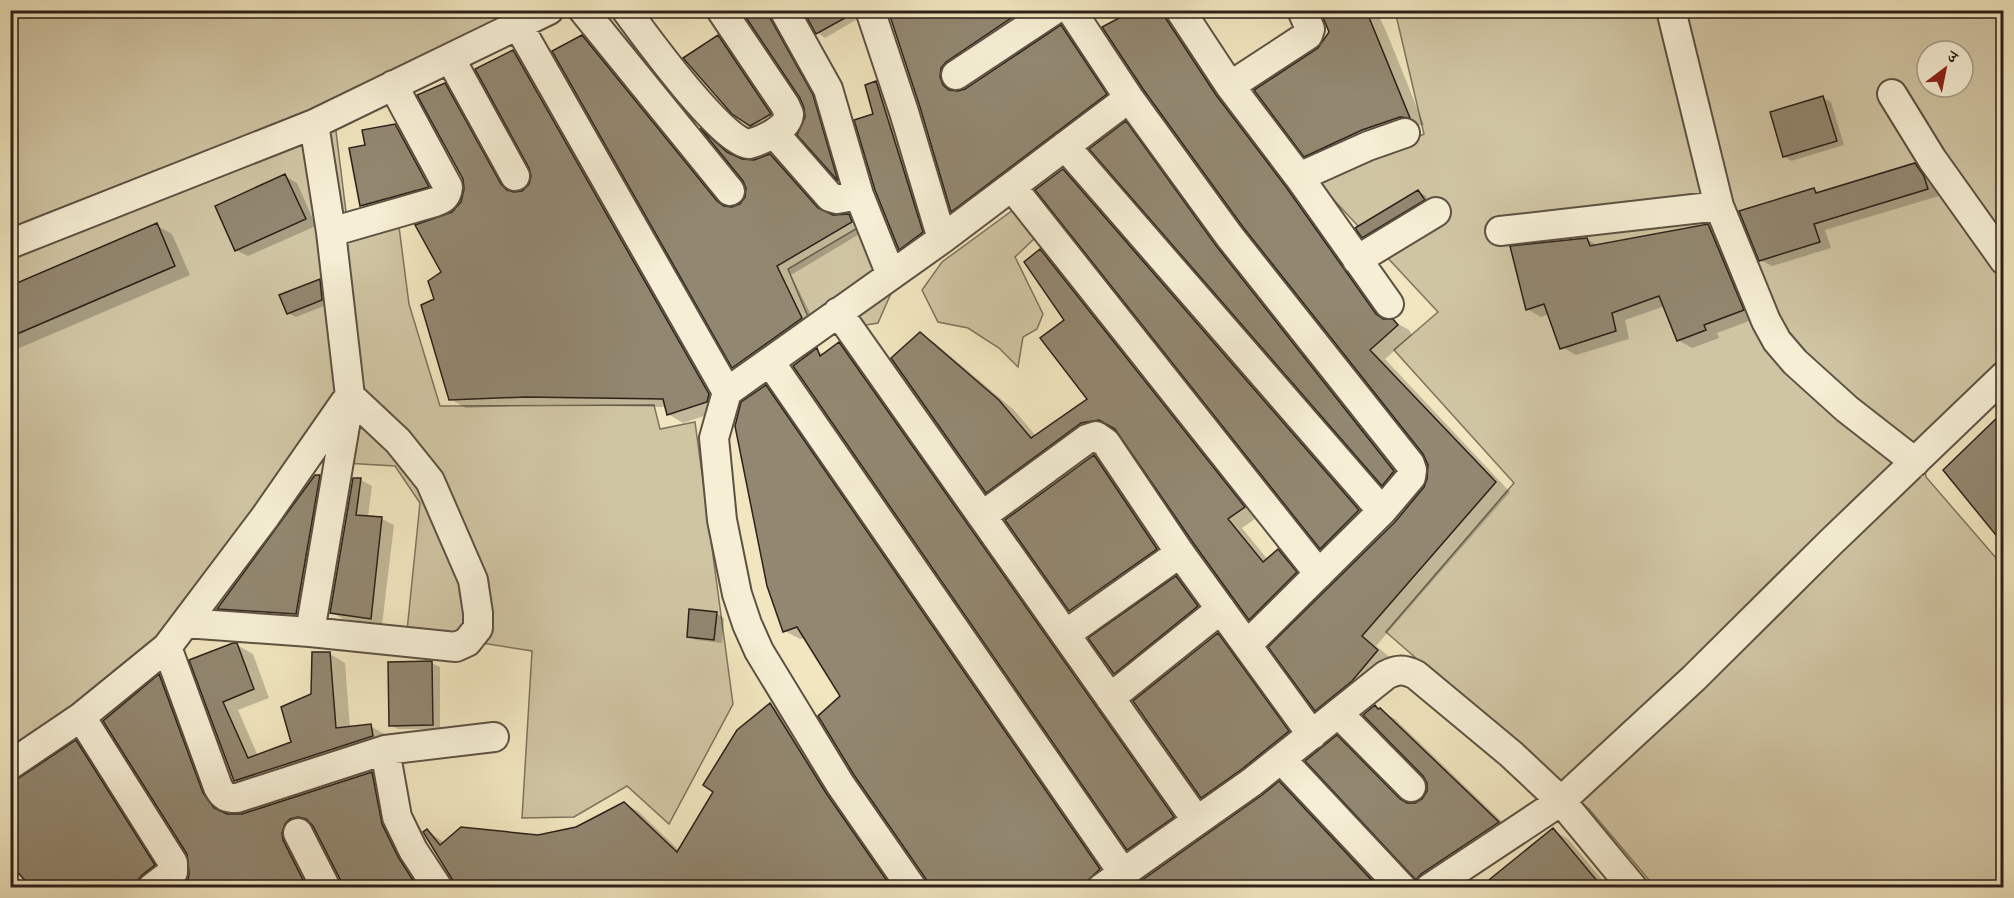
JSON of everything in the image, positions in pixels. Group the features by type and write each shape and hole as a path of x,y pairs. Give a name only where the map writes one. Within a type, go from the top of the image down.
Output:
{"street":[{"path":"10,244 314,124 549,10"},
{"path":"583,10 730,191"},
{"path":"626,10 676,77 707,111 738,140 749,144 774,133 786,123 789,114 721,10"},
{"path":"784,10 828,89 859,195 891,275"},
{"path":"870,10 904,112 942,239"},
{"path":"1180,10 1230,86 1299,177 1389,304"},
{"path":"1230,86 1308,35 1310,29 1302,10"},
{"path":"1671,10 1719,206 1766,321 1777,341 1795,362 1847,409 1915,462"},
{"path":"957,75 1074,13 1129,98 1230,237 1410,464 1411,477 1382,511 1247,645"},
{"path":"518,25 727,392"},
{"path":"450,58 515,176"},
{"path":"331,232 443,200 447,194 448,187 393,86"},
{"path":"1892,94 1926,150 2004,260"},
{"path":"912,888 840,784 759,651 747,624 737,594 722,520 714,438 727,392 942,239 1129,98"},
{"path":"310,632 350,396 331,232 314,124"},
{"path":"774,133 830,197 837,199 859,195"},
{"path":"1299,177 1368,146 1405,133"},
{"path":"1065,146 1382,511"},
{"path":"1011,187 1319,574"},
{"path":"1500,231 1719,206"},
{"path":"1357,260 1436,212"},
{"path":"838,312 1197,821"},
{"path":"770,362 1112,880 1281,759 1386,675 1397,669 1416,675 1511,754 1561,801 1633,888"},
{"path":"1430,888 1561,801 1694,678 2004,376"},
{"path":"10,765 81,717 166,647 265,517 350,396"},
{"path":"185,623 310,632 456,647 467,642 478,628 473,580 430,482 398,441 350,396"},
{"path":"982,516 1087,440 1096,436 1106,443 1180,553 1312,735"},
{"path":"1066,634 1180,553"},
{"path":"1110,698 1221,609"},
{"path":"166,647 218,788 228,798 237,798 385,750 494,737"},
{"path":"1339,714 1411,787"},
{"path":"81,717 173,863 173,872 152,888"},
{"path":"385,750 397,817 413,850 438,888"},
{"path":"1281,759 1402,888"},
{"path":"298,833 327,888"}],"shaded area":[{"path":"11,11 519,11 332,99 349,236 399,227 409,304 440,406 654,405 660,429 695,422 733,704 669,824 627,786 574,817 522,818 532,651 407,631 420,503 395,466 314,463 173,648 11,776"},
{"path":"1395,11 2003,11 2003,356 1920,438 1926,477 2003,566 2003,887 1655,887 1589,809 1386,632 1514,483 1394,350 1438,312 1319,184 1424,134"},
{"path":"1013,210 1035,238 1015,257 1043,314 1037,329 1023,337 1018,367 999,348 968,328 938,322 922,290 942,262"},
{"path":"859,227 892,291 878,323 836,330 809,319 788,269"}],"building":[{"path":"741,10 768,10 770,18 813,95 838,181 797,135 805,117 800,98"},
{"path":"803,10 854,10 854,13 816,34"},
{"path":"888,10 1023,10 946,62 941,68 940,77 943,85 949,90 965,89 1061,25 1107,94 951,212"},
{"path":"1134,10 1164,10 1166,19 1216,95 1286,187 1376,314 1383,319 1393,319 1398,325 1370,350 1496,482 1362,636 1378,650 1352,681 1315,711 1268,647 1395,522 1424,487 1428,465 1423,454 1243,227 1143,89 1102,27"},
{"path":"1320,10 1366,10 1410,118 1400,117 1362,130 1304,157 1254,90 1318,48 1329,32"},
{"path":"582,35 717,201 724,206 732,207 740,204 745,197 746,188 743,181 700,128 727,152 742,159 754,160 770,154 818,208 833,215 849,214 852,222 777,266 802,318 732,368 552,51"},
{"path":"718,35 771,114 750,126 732,114 683,58"},
{"path":"513,50 709,394 707,402 667,415 663,399 526,397 449,400 421,305 434,299 428,281 441,272 415,225 452,212 461,202 464,189 463,179 417,95 445,83 501,184 507,190 522,191 529,184 531,176 529,168 475,69"},
{"path":"876,81 923,232 899,250 875,190 854,120 873,114 865,85"},
{"path":"1823,96 1837,141 1783,157 1770,112"},
{"path":"1126,121 1217,247 1394,471 1382,486 1089,149"},
{"path":"395,124 429,187 360,206 349,148 365,145 362,130"},
{"path":"1915,163 1924,176 1928,189 1814,224 1820,242 1759,261 1739,211 1814,188 1816,193"},
{"path":"1063,169 1359,510 1320,549 1035,190"},
{"path":"285,174 306,219 235,251 215,206"},
{"path":"1418,190 1425,200 1362,238 1355,228"},
{"path":"157,223 175,266 10,337 10,286"},
{"path":"1708,224 1744,310 1704,325 1706,330 1677,341 1659,296 1612,313 1616,331 1560,349 1544,304 1526,310 1510,246 1587,238 1590,246"},
{"path":"1040,249 1245,507 1228,519 1263,562 1278,549 1297,572 1249,620 1115,429 1099,420 1081,423 986,493 891,358 920,332 999,400 1031,438 1087,399 1040,338 1064,320 1024,262"},
{"path":"320,279 322,300 287,314 279,295"},
{"path":"839,342 1174,817 1127,850 793,366 817,348 820,356"},
{"path":"766,385 1100,869 1087,881 1086,888 928,888 926,879 854,775 818,716 840,696 797,627 783,632 767,586 735,426 741,402"},
{"path":"2004,411 2004,545 1943,470"},
{"path":"1094,455 1157,549 1069,611 1005,520"},
{"path":"315,475 320,475 296,614 217,609"},
{"path":"353,478 361,478 356,515 382,517 371,619 330,613"},
{"path":"1176,576 1198,606 1114,674 1088,638"},
{"path":"689,609 717,612 714,640 687,637"},
{"path":"1218,633 1289,731 1201,798 1133,701"},
{"path":"237,643 254,689 223,702 248,758 291,742 281,707 311,694 312,652 330,652 336,728 371,724 373,736 234,781 189,660"},
{"path":"432,661 433,725 389,726 388,662"},
{"path":"159,674 203,793 214,808 227,814 242,814 372,772 382,824 398,857 418,888 342,888 341,881 313,826 306,819 298,817 290,819 285,824 282,833 283,840 307,888 180,888 188,880 187,854 103,721"},
{"path":"770,703 826,793 892,888 454,888 452,879 423,832 427,829 440,845 461,827 538,835 576,827 624,802 677,852 713,792 703,785 737,730"},
{"path":"1375,705 1499,822 1421,874 1416,880 1305,761 1337,735 1400,799 1407,803 1415,803 1422,799 1427,791 1427,783 1423,776 1363,715"},
{"path":"76,740 155,865 137,881 136,888 32,888 10,864 10,784"},
{"path":"1279,781 1379,888 1131,888 1262,795"},
{"path":"1553,828 1603,888 1479,888"}]}
